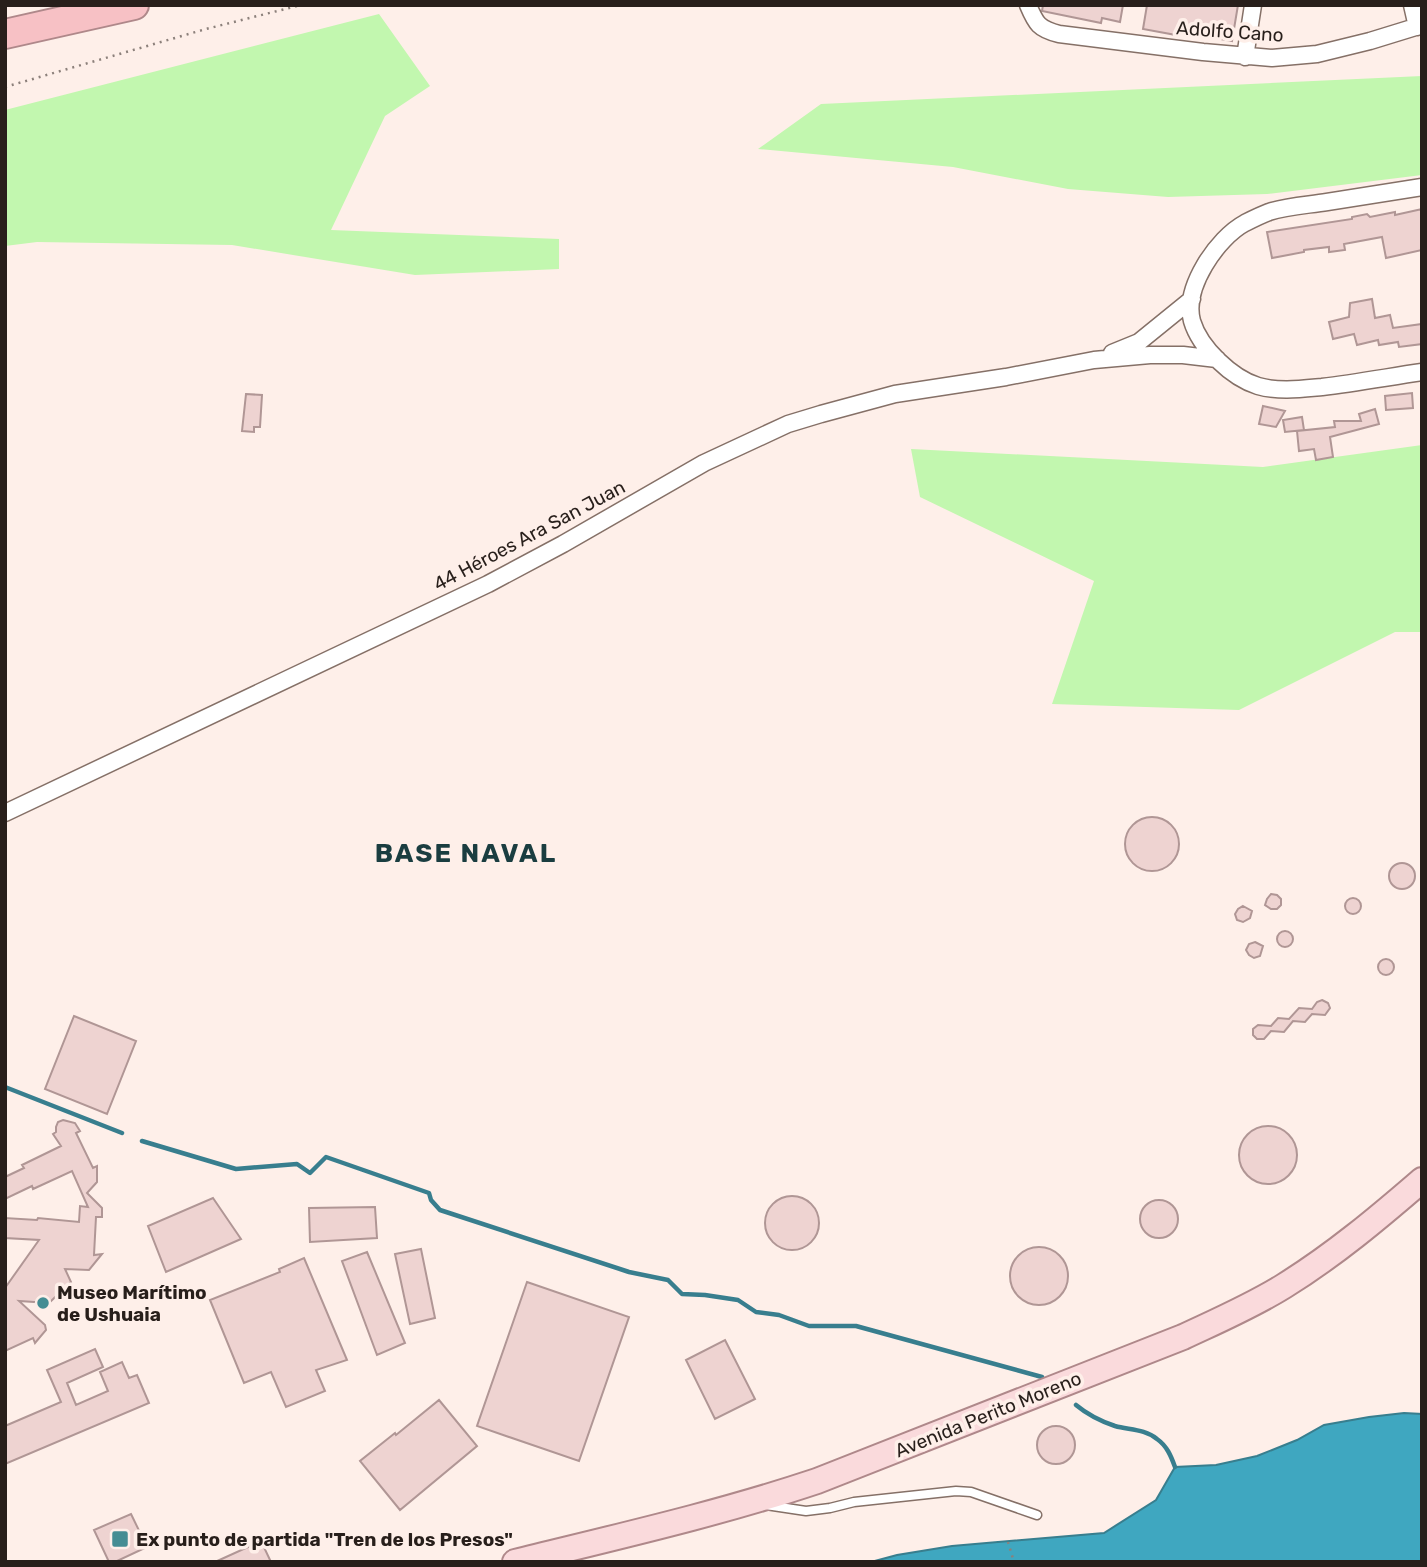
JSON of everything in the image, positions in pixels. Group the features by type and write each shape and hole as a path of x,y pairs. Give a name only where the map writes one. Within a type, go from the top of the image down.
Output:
{"highway":[{"path":"5,34 134,5"}],"main road":[{"name":"Avenida Perito Moreno","path":"515,1562 668,1525 817,1481 1183,1337 1282,1288 1324,1260 1422,1180"}],"street":[{"name":"Adolfo Cano","path":"1028,5 1035,22 1045,30 1059,34 1245,57 1272,58 1317,54 1419,26"},
{"path":"1245,57 1253,5"},
{"path":"1412,5 1419,26"},
{"path":"1422,187 1270,211 1242,225 1222,242 1207,261 1192,299 1192,319 1200,339 1237,377 1258,386 1295,390 1422,372"},
{"name":"44 Héroes Ara San Juan","path":"1094,360 1139,342 1192,299"},
{"name":"44 Héroes Ara San Juan","path":"5,813 488,584 704,463 788,424 895,394 1094,360 1150,355 1217,359"}],"lane":[{"path":"750,1502 806,1511 854,1502 971,1492 1037,1515"}],"path":[{"path":"5,87 206,29 301,5"},
{"path":"1008,1542 1014,1562"}],"green space":[{"path":"379,14 430,86 385,116 331,230 559,239 559,269 415,275 232,245 37,242 5,246 5,110"},
{"path":"1422,76 1422,175 1267,194 1168,197 1068,189 953,167 758,149 821,104"},
{"path":"1422,445 1422,632 1395,632 1239,710 1052,704 1094,581 920,497 911,449 1263,467"}],"water":[{"path":"1404,1413 1422,1414 1422,1562 871,1562 952,1546 1104,1533 1156,1500 1175,1467 1216,1465 1257,1456 1297,1440 1324,1425"}],"building":[{"path":"1043,5 1123,5 1120,22 1102,18 1101,23 1042,11"},
{"path":"1147,5 1238,5 1232,41 1177,31 1176,35 1143,29"},
{"path":"1422,209 1422,250 1386,258 1382,237 1344,244 1345,250 1329,252 1329,247 1272,258 1267,232 1352,219 1367,214 1370,217 1395,212 1395,215"},
{"path":"1372,299 1375,318 1390,315 1393,328 1422,324 1422,344 1399,347 1398,342 1379,345 1378,340 1357,345 1354,334 1333,339 1329,322 1349,317 1350,303"},
{"path":"1412,393 1413,408 1386,410 1385,396"},
{"path":"246,394 262,395 260,427 254,427 254,432 242,431"},
{"path":"1263,406 1285,411 1276,427 1259,424"},
{"path":"1375,409 1379,424 1330,437 1333,457 1316,460 1314,449 1299,451 1297,431 1335,427 1334,421 1361,421 1359,414"},
{"path":"1302,417 1304,430 1285,432 1283,420"},
{"path":"1152,817 1171,825 1179,844 1171,863 1152,871 1133,863 1125,844 1133,825"},
{"path":"1402,863 1411,867 1415,876 1411,885 1402,889 1393,885 1389,876 1393,867"},
{"path":"1271,894 1281,899 1281,905 1277,909 1265,905"},
{"path":"1353,898 1359,900 1359,912 1353,914 1347,912 1345,906 1347,900"},
{"path":"1243,906 1252,911 1250,918 1243,922 1237,920 1235,914"},
{"path":"1285,931 1291,933 1291,945 1285,947 1279,945 1277,939 1279,933"},
{"path":"1255,942 1263,946 1260,956 1254,958 1246,950 1249,944"},
{"path":"1386,959 1392,961 1392,973 1386,975 1380,973 1378,967 1380,961"},
{"path":"1322,1000 1328,1003 1330,1008 1325,1015 1312,1014 1305,1022 1293,1021 1284,1032 1271,1031 1264,1039 1257,1039 1253,1035 1253,1029 1258,1025 1271,1026 1278,1018 1289,1019 1299,1008 1312,1009"},
{"path":"74,1016 136,1041 107,1114 45,1089"},
{"path":"63,1120 75,1123 80,1131 76,1133 93,1168 97,1166 97,1182 87,1193 102,1208 102,1217 96,1217 94,1255 102,1254 89,1270 65,1269 71,1282 49,1303 19,1301 45,1325 46,1330 35,1343 33,1338 5,1351 5,1288 39,1240 5,1238 5,1218 79,1222 80,1206 88,1207 72,1171 5,1199 5,1177 24,1168 22,1165 61,1146 53,1134 58,1122"},
{"path":"1262,1126 1274,1126 1289,1134 1297,1149 1297,1161 1289,1176 1274,1184 1262,1184 1247,1176 1239,1161 1239,1149 1247,1134"},
{"path":"792,1196 811,1204 819,1223 811,1242 792,1250 773,1242 765,1223 773,1204"},
{"path":"213,1198 241,1239 166,1272 148,1226"},
{"path":"1159,1200 1173,1205 1178,1219 1173,1233 1159,1238 1145,1233 1140,1219 1145,1205"},
{"path":"375,1207 377,1238 310,1242 309,1208"},
{"path":"1033,1247 1045,1247 1060,1255 1068,1270 1068,1282 1060,1297 1045,1305 1033,1305 1018,1297 1010,1282 1010,1270 1018,1255"},
{"path":"421,1249 435,1318 410,1324 395,1254"},
{"path":"367,1252 405,1343 377,1355 342,1261"},
{"path":"304,1258 347,1360 316,1370 325,1391 286,1407 271,1372 244,1383 210,1300 280,1272 279,1269"},
{"path":"527,1282 629,1317 579,1461 477,1426"},
{"path":"725,1340 755,1399 715,1419 686,1360"},
{"path":"95,1349 103,1367 67,1383 76,1405 108,1391 100,1372 122,1362 129,1378 137,1375 149,1403 5,1464 5,1426 61,1402 47,1370"},
{"path":"439,1400 477,1446 400,1510 360,1461"},
{"path":"1056,1426 1070,1431 1075,1445 1070,1459 1056,1464 1042,1459 1037,1445 1042,1431"},
{"name":"Ex punto de partida \"Tren de los Presos\"","path":"131,1514 147,1547 115,1562 109,1562 94,1530"},
{"path":"261,1541 271,1562 215,1562"}],"waterway":[{"path":"5,1087 122,1133"},
{"path":"142,1141 236,1169 297,1164 310,1173 326,1157 429,1193 431,1200 440,1210 629,1272 668,1280 682,1294 738,1300 756,1312 779,1315 809,1326 856,1326 1042,1377"},
{"path":"1076,1405 1104,1422 1152,1436 1166,1448 1175,1467"}],"place":[{"name":"Museo Marítimo de Ushuaia","path":"43,1303"},
{"name":"Ex punto de partida \"Tren de los Presos\"","path":"120,1539"}],"district":[{"name":"BASE NAVAL","path":"466,853"}]}
